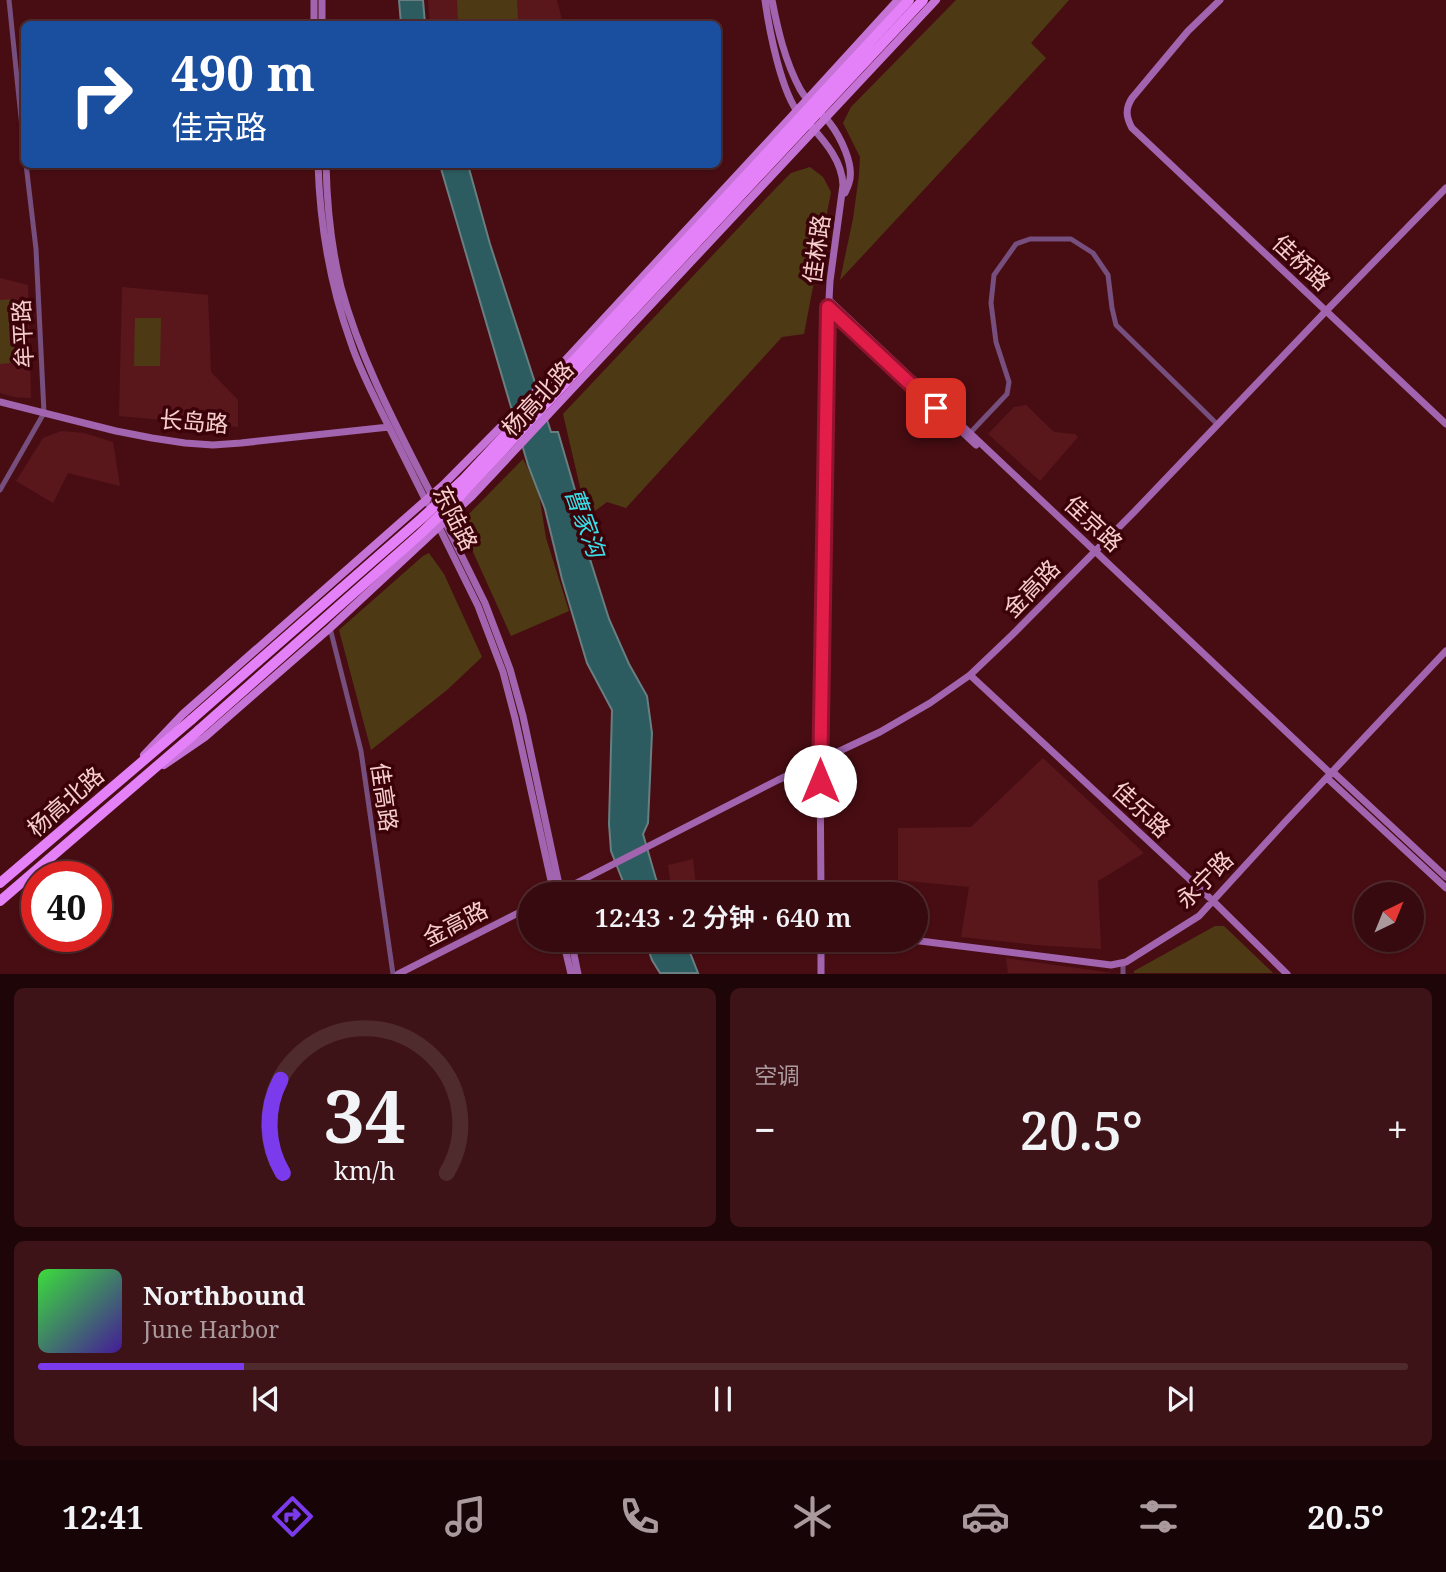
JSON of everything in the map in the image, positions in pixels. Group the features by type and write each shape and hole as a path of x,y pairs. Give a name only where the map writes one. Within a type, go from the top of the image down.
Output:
{"highway":[{"name":"杨高北路","path":"0,883 403,536 464,479 909,0"},
{"name":"杨高北路","path":"0,901 199,730 458,498 923,0"}],"main road":[{"name":"杨高北路","path":"124,776 183,714 429,499 510,418 898,0"},
{"name":"杨高北路","path":"132,787 205,737 330,628 472,496 936,0"}],"street":[{"path":"9,0 21,118"},
{"path":"314,0 314,21"},
{"path":"322,0 323,21"},
{"path":"765,0 779,65 797,111"},
{"name":"佳林路","path":"772,0 780,41 800,89 841,140 849,162 850,181 843,197"},
{"name":"佳桥路","path":"1220,0 1188,31 1132,98 1127,113 1132,128 1446,424"},
{"name":"佳林路","path":"797,111 815,130 839,163 843,173 843,197 828,303 820,760 821,882"},
{"name":"牟平路","path":"26,168 36,249 44,414"},
{"name":"东陆路","path":"318,168 322,226 336,298 358,361 389,427 429,499"},
{"name":"东陆路","path":"326,168 333,251 349,315 371,373 478,606 503,672 555,882"},
{"name":"金高路","path":"581,882 778,780 880,732 930,703 970,675 1136,510 1446,188"},
{"path":"970,433 1007,394 1009,382 996,342 991,303 995,275 1016,244 1030,239 1071,239 1093,253 1108,275 1116,325 1217,424"},
{"name":"佳京路","path":"828,303 970,433 1093,552"},
{"name":"佳京路","path":"828,303 1330,775 1446,888"},
{"name":"长岛路","path":"0,402 152,438 214,444 389,427"},
{"path":"0,490 44,414"},
{"name":"佳高路","path":"330,628 361,751 395,974"},
{"name":"永宁路","path":"1123,964 1195,919 1446,651"},
{"name":"佳乐路","path":"970,675 1213,901 1287,974"},
{"name":"佳京路","path":"1330,775 1446,877"},
{"name":"金高路","path":"395,974 518,913"},
{"path":"928,942 1111,965 1123,964 1124,974"},
{"path":"565,952 570,974"},
{"path":"573,952 578,974"},
{"path":"821,952 821,974"}],"shaded area":[{"path":"428,0 557,0 562,21 430,21"},
{"path":"457,0 517,0 518,21 458,21"},
{"path":"956,0 1069,0 1031,43 1046,58 840,280 853,219 860,157 843,123 851,107"},
{"path":"810,167 823,177 831,192 804,334 782,337 626,508 607,502 587,517 563,414 791,173"},
{"path":"0,278 28,285 31,398 0,393"},
{"path":"122,287 208,295 211,372 238,400 238,427 119,416"},
{"path":"16,299 21,362 0,364 0,300"},
{"path":"135,318 161,318 160,366 134,366"},
{"path":"1026,405 1054,432 1075,434 1078,437 1040,481 988,434 1014,407"},
{"path":"61,431 84,433 113,442 120,486 68,473 53,503 16,481 43,438"},
{"path":"523,459 538,488 546,538 569,611 511,636 464,532 463,520"},
{"path":"429,553 444,574 482,657 447,690 371,750 339,630"},
{"path":"1043,758 1144,853 1098,881 1101,949 961,937 969,887 898,880 898,828 971,827"},
{"path":"693,859 696,882 670,882 668,865"},
{"path":"1215,926 1224,926 1273,973 1134,973 1134,971"},
{"path":"1006,958 1113,973 1008,973"}],"water":[{"path":"399,0 423,0 425,21 401,21"},
{"name":"曹家沟","path":"441,168 469,168 490,244 551,432 558,432 582,514 582,534 609,619 647,696 652,733 648,823 643,834 657,882 623,882 611,851 609,824 612,710 587,663 545,509 528,465"},
{"path":"649,952 690,952 698,973 660,973"}],"route":[{"path":"820,781 828,307 936,408"}]}
